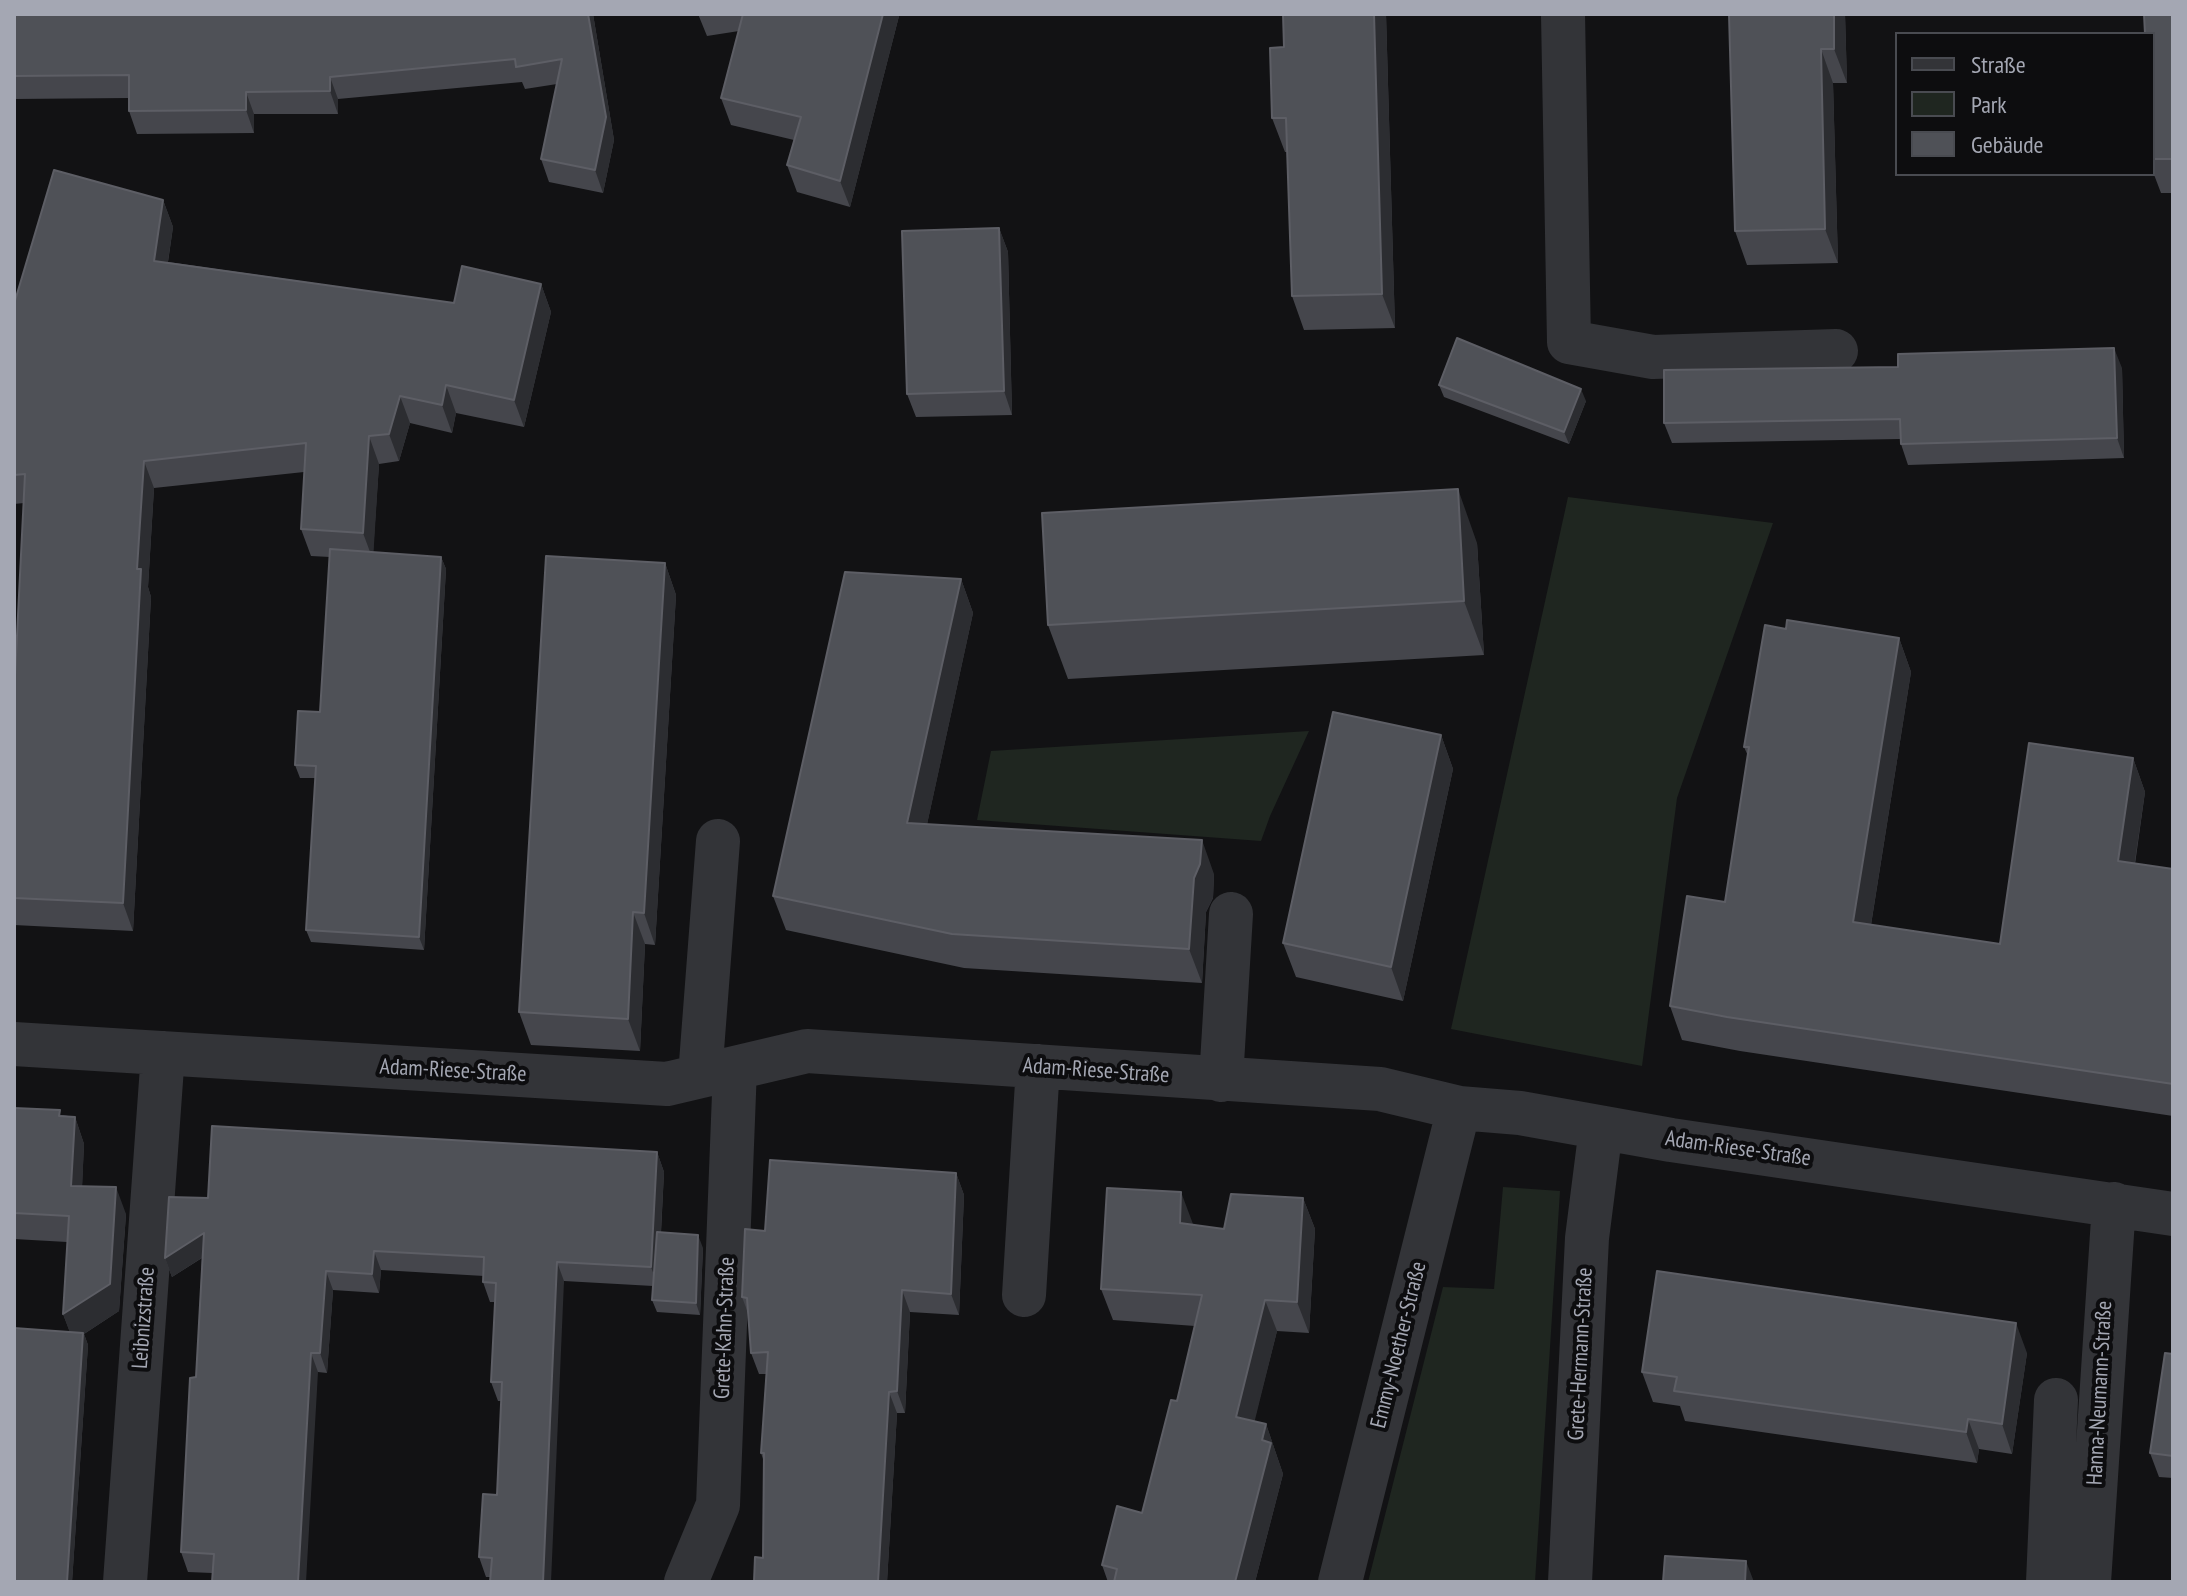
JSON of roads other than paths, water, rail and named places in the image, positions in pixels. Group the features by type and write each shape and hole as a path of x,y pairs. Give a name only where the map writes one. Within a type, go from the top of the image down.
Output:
{"street":[{"path":"1563,14 1569,342 1653,357 1836,351"},
{"name":"Grete-Kahn-Straße","path":"686,1582 718,1505 718,841"},
{"path":"1221,1080 1231,914"},
{"name":"Adam-Riese-Straße","path":"14,1044 667,1084 807,1051 1380,1089 1459,1108 1520,1113 1601,1128 2173,1214"},
{"name":"Leibnizstraße","path":"125,1582 163,1053"},
{"path":"1024,1295 1038,1066"},
{"name":"Emmy-Noether-Straße","path":"1340,1582 1459,1108"},
{"name":"Grete-Hermann-Straße","path":"1570,1582 1587,1238 1601,1128"},
{"name":"Hanna-Neumann-Straße","path":"2089,1582 2114,1204"},
{"path":"2048,1582 2056,1400"}]}
